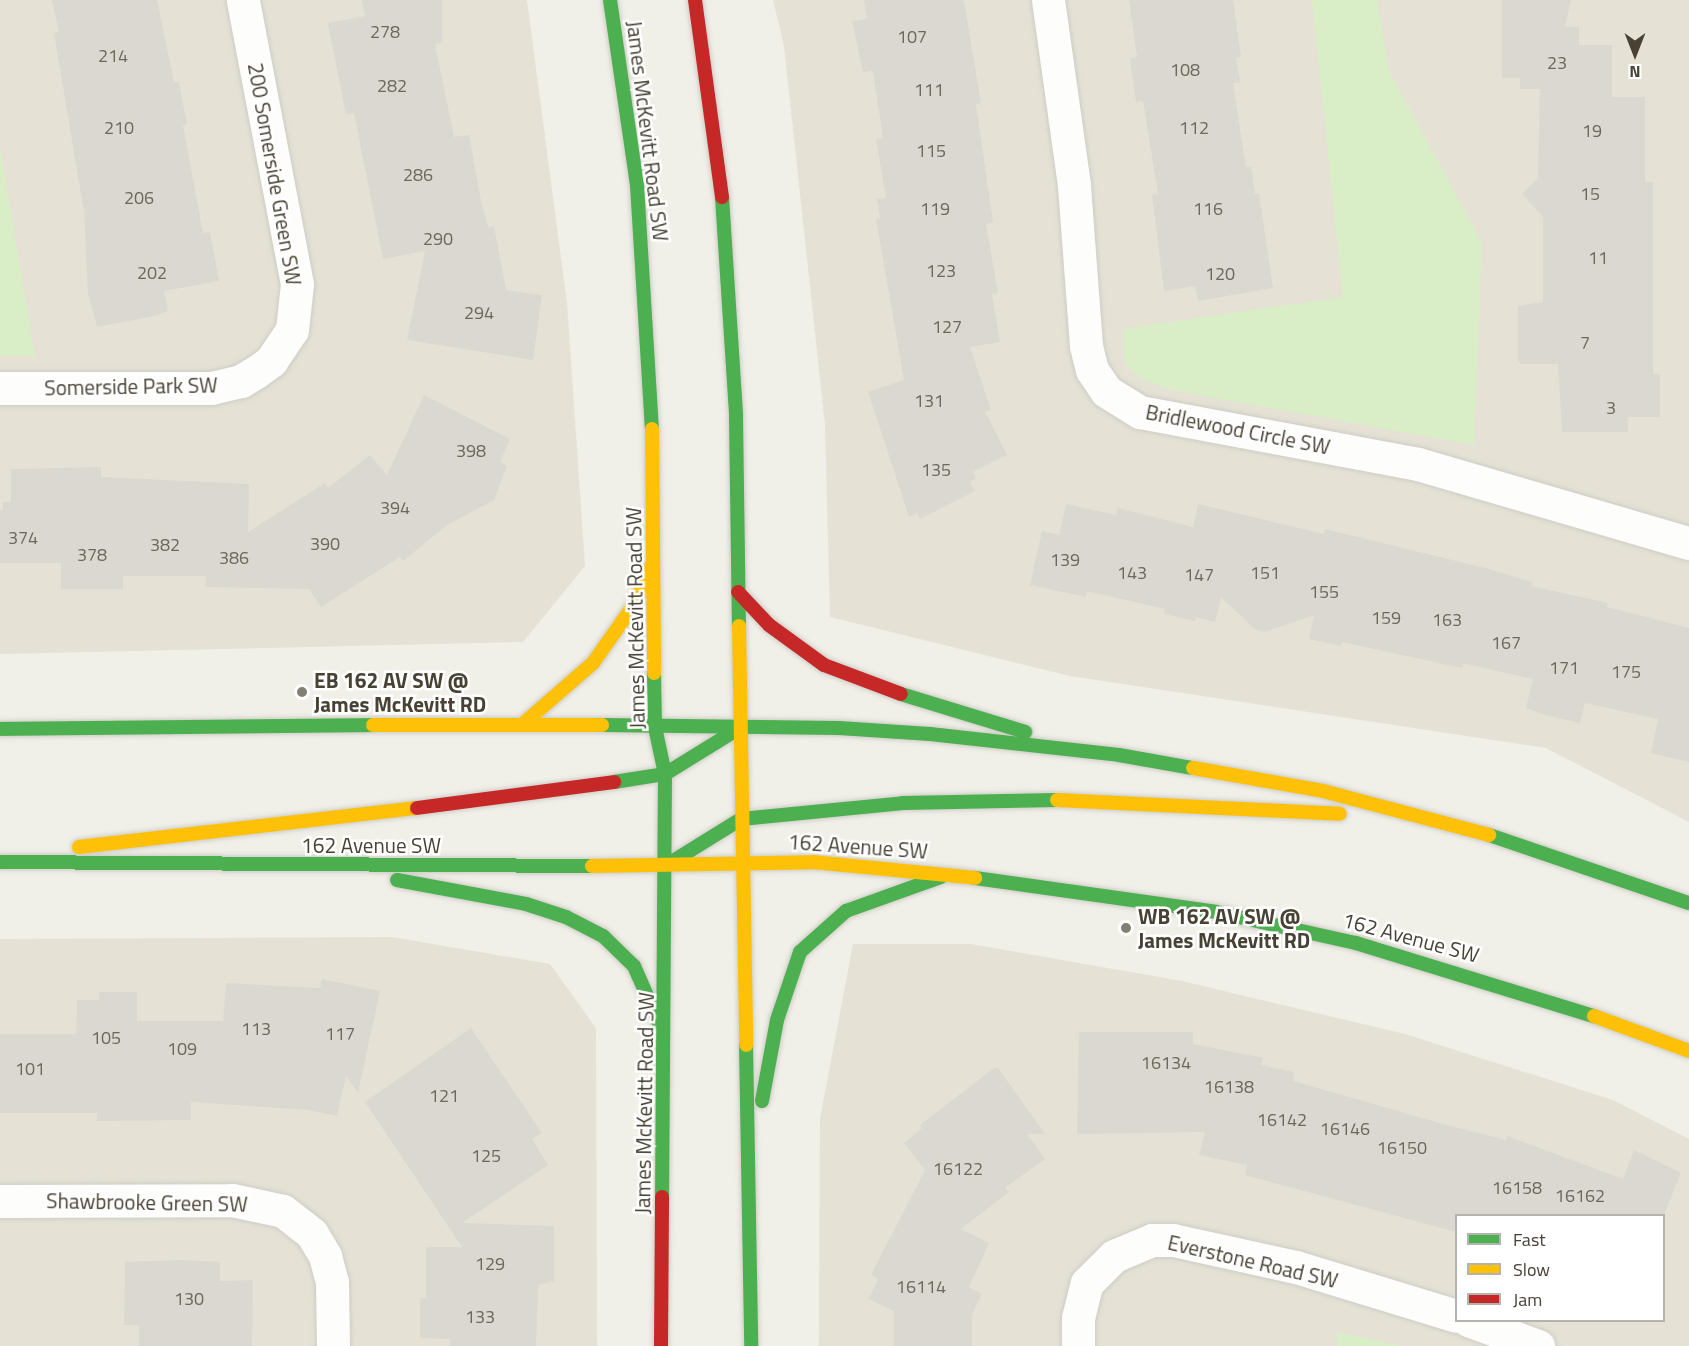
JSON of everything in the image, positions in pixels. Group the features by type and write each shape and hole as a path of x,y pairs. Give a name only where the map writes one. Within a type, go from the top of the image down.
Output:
{"main road":[{"name":"James McKevitt Road SW","path":"610,0 637,185 651,372 656,555 655,728 665,774 666,866 666,1047 661,1346"},
{"path":"695,0 727,232 736,416 741,819 750,1165 751,1346"},
{"path":"523,724 593,663 633,606 656,555"},
{"path":"738,592 769,625 824,665 897,693 992,719 1068,748"},
{"path":"0,729 523,724 908,732 1068,748 1323,791 1449,823 1553,854 1689,903"},
{"path":"0,860 665,774 741,728"},
{"path":"666,866 741,819 903,803 1033,799 1274,808 1449,823"},
{"name":"162 Avenue SW","path":"0,860 340,866 666,866 743,861 865,865 948,874 1126,896 1356,942 1545,998 1689,1051"},
{"path":"340,866 526,904 603,936 634,966 649,994 666,1047"},
{"path":"750,1165 777,1020 800,952 846,910 948,874"}],"street":[{"name":"200 Somerside Green SW","path":"243,0 297,284 292,330 283,345"},
{"name":"Bridlewood Circle SW","path":"1048,0 1074,186 1086,346 1092,370 1106,391 1140,412 1418,464 1689,543"},
{"name":"Somerside Park SW","path":"0,388 211,388 241,381 271,361 283,345"},
{"name":"Shawbrooke Green SW","path":"0,1201 249,1201 283,1211 312,1234 325,1256 332,1282 333,1346"},
{"name":"Everstone Road SW","path":"1078,1346 1078,1318 1087,1283 1114,1256 1152,1240 1173,1240 1296,1267 1455,1316"},
{"path":"1473,1322 1538,1346"}],"shaded area":[{"path":"0,0 527,0 567,303 585,566 523,642 0,654"},
{"path":"773,0 1689,0 1689,822 1546,748 1070,676 830,617 825,425 784,46"},
{"path":"392,937 550,964 596,1028 597,1346 0,1346 0,939"},
{"path":"853,944 971,944 1182,981 1405,1034 1613,1100 1689,1139 1689,1346 819,1346 820,1119"}],"green space":[{"path":"1312,0 1377,0 1389,71 1482,243 1474,445 1167,389 1140,378 1125,363 1123,329 1343,297"},
{"path":"0,146 35,356 0,356"},
{"path":"1337,1332 1402,1346 1337,1346"}],"building":[{"path":"52,0 157,0 174,82 179,82 187,124 183,125 203,233 210,232 219,281 164,291 168,311 154,316 97,327 88,293 84,212 54,33 59,32"},
{"path":"362,0 442,0 442,43 435,44 454,137 469,135 481,201 488,227 494,226 506,290 542,295 533,360 407,340 425,251 383,259 354,113 346,115 328,23 365,16"},
{"path":"864,0 964,0 981,103 976,104 993,222 986,224 998,293 992,294 1000,342 970,347 991,410 985,412 1007,455 973,472 976,478 970,482 975,491 920,519 917,513 909,517 868,392 904,380 876,219 880,218 877,199 886,198 876,139 883,138 873,71 863,72 852,21 867,19"},
{"path":"1129,0 1233,0 1241,57 1236,58 1240,82 1233,83 1246,167 1251,166 1255,194 1259,193 1273,288 1198,301 1195,286 1164,291 1152,195 1158,194 1143,101 1136,102 1130,58 1137,57"},
{"path":"1502,0 1571,0 1565,27 1579,27 1579,45 1612,45 1612,97 1645,97 1645,182 1653,182 1653,374 1660,374 1660,417 1628,417 1628,432 1562,432 1558,364 1522,364 1518,361 1518,306 1543,302 1543,217 1522,194 1538,178 1540,89 1520,89 1520,78 1502,78"},
{"path":"424,395 510,439 500,462 507,466 494,500 447,525 403,561 400,557 321,607 309,589 206,587 206,576 123,576 123,589 61,589 61,563 0,563 0,510 3,510 3,502 11,502 11,469 101,467 101,477 249,484 248,532 325,483 328,488 370,455 387,475"},
{"path":"1066,504 1116,515 1118,508 1193,527 1198,504 1324,534 1325,529 1485,568 1532,582 1531,586 1608,603 1607,607 1689,628 1689,762 1651,753 1658,719 1585,703 1580,723 1545,715 1526,708 1533,679 1463,663 1462,668 1342,642 1341,646 1309,639 1314,615 1265,632 1254,629 1221,597 1215,622 1196,617 1195,621 1164,614 1165,609 1087,591 1086,597 1030,585 1042,531 1059,535"},
{"path":"322,979 380,991 358,1093 346,1076 337,1116 308,1110 191,1102 191,1120 97,1121 97,1113 0,1113 0,1034 76,1034 77,1000 99,1000 99,992 137,992 137,1021 223,1021 226,983 320,988"},
{"path":"471,1028 542,1133 532,1139 548,1165 462,1223 554,1226 554,1281 538,1285 536,1346 450,1346 450,1339 420,1338 420,1298 426,1298 426,1247 462,1247 365,1102"},
{"path":"1079,1032 1193,1032 1193,1044 1263,1058 1261,1065 1294,1072 1293,1081 1450,1126 1506,1140 1507,1136 1623,1179 1634,1150 1681,1173 1664,1214 1455,1214 1455,1232 1245,1175 1247,1165 1199,1155 1205,1132 1077,1134"},
{"path":"994,1068 998,1068 1045,1134 1027,1134 1045,1159 1005,1188 1009,1192 961,1229 989,1243 969,1287 982,1294 972,1315 972,1346 894,1346 894,1311 869,1299 878,1279 871,1275 925,1170 904,1143 922,1128 920,1125"},
{"path":"182,1260 220,1262 220,1281 253,1280 252,1346 139,1346 139,1325 124,1325 125,1262"}],"traffic: fast":[{"path":"610,0 637,185 652,429"},
{"path":"722,197 736,416 739,626"},
{"path":"654,673 655,727 665,774 662,1197"},
{"path":"901,694 1025,732"},
{"path":"0,729 373,725"},
{"path":"602,725 839,728 930,734 1119,755 1193,768"},
{"path":"614,782 665,774 741,727"},
{"path":"670,863 741,819 903,803 1057,800"},
{"path":"1489,835 1689,903"},
{"path":"0,862 592,866"},
{"path":"762,1101 777,1020 800,952 846,911 941,877"},
{"path":"975,878 1216,912 1356,943 1594,1016"},
{"path":"397,880 526,904 566,917 603,936 634,966 659,1023"},
{"path":"746,1045 751,1346"}],"traffic: slow":[{"path":"652,429 654,673"},
{"path":"523,724 593,663 633,606 652,565"},
{"path":"739,626 746,1045"},
{"path":"373,725 602,725"},
{"path":"1193,768 1323,791 1489,835"},
{"path":"1057,800 1340,814"},
{"path":"79,847 417,808"},
{"path":"592,866 813,862 975,878"},
{"path":"1594,1016 1689,1051"}],"traffic: jam":[{"path":"695,0 722,197"},
{"path":"738,592 769,625 824,665 901,694"},
{"path":"417,808 614,782"},
{"path":"661,1346 662,1197"}],"place":[{"name":"EB 162 AV SW @ James McKevitt RD","path":"302,692"},
{"name":"WB 162 AV SW @ James McKevitt RD","path":"1126,928"}]}
